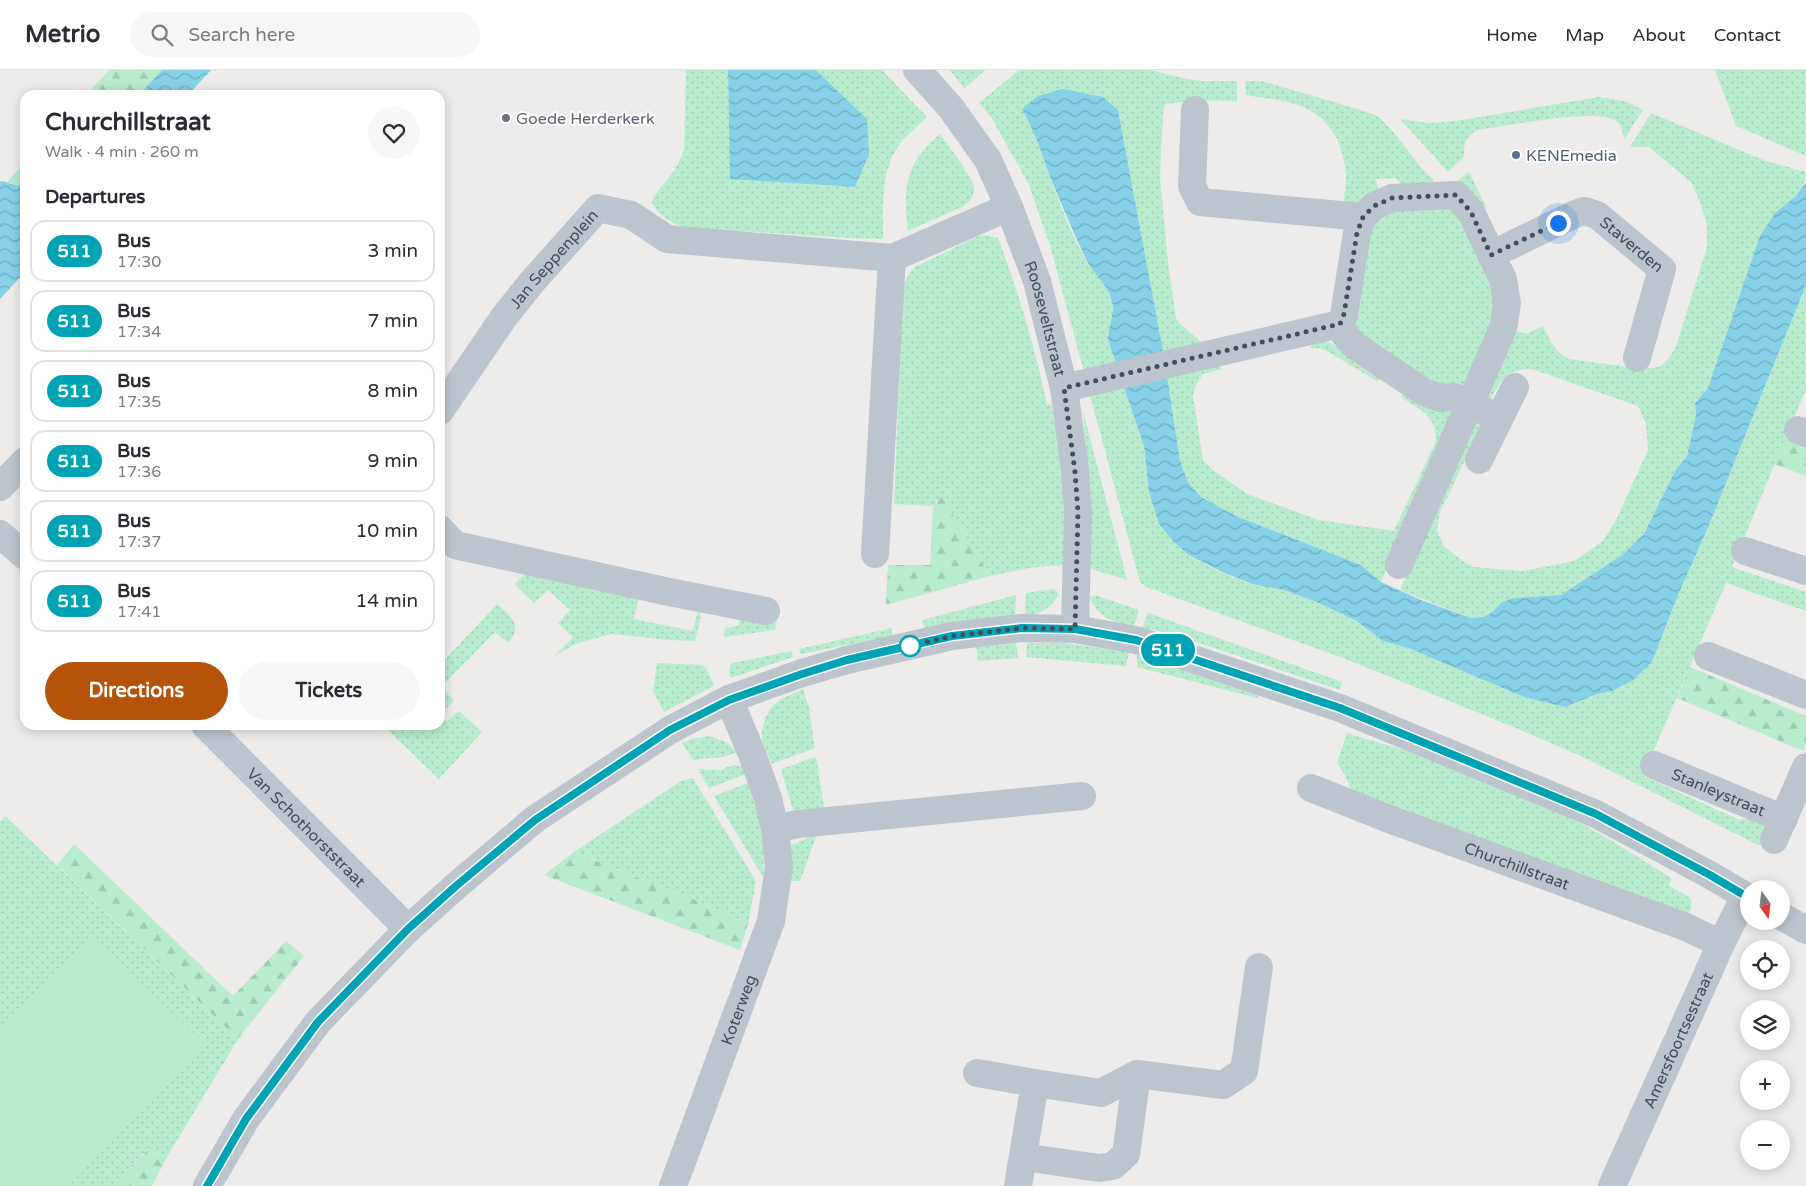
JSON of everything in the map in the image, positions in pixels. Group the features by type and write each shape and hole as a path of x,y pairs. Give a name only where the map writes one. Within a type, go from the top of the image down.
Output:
{"street":[{"name":"Rooseveltstraat","path":"917,70 951,108 988,160 1009,207 1037,281 1064,388 1075,472 1078,512 1075,629"},
{"path":"1195,110 1192,186 1200,202 1363,217"},
{"path":"1399,565 1470,403 1495,347 1504,324 1507,303 1503,279 1471,212 1456,195 1392,198 1374,206 1363,217 1357,233 1344,314 1340,324 1345,336 1354,345 1424,392 1440,398 1454,397 1470,403 1499,419"},
{"name":"Jan Seppenplein","path":"445,404 504,317 526,289 598,208 631,215 667,239 892,258 1009,207"},
{"name":"Staverden","path":"1491,255 1575,214 1584,211 1597,215 1662,269 1637,358"},
{"path":"875,554 892,258"},
{"path":"1064,388 1340,324"},
{"path":"1479,460 1515,386"},
{"path":"0,487 20,466"},
{"path":"0,534 20,552"},
{"path":"445,535 455,545 678,594 766,611"},
{"path":"1745,551 1806,571"},
{"path":"206,1186 246,1119 318,1022 408,929 535,820 670,730 729,700 847,660 952,636 1022,628 1075,629 1136,640 1340,708 1596,814 1740,893"},
{"path":"1708,656 1806,695"},
{"name":"Koterweg","path":"673,1186 771,921 780,867 775,829 768,798 729,700"},
{"name":"Van Schothorststraat","path":"222,731 408,929"},
{"name":"Stanleystraat","path":"1654,765 1779,830 1806,767"},
{"name":"Churchillstraat","path":"1311,788 1686,927 1721,944"},
{"path":"775,829 798,824 1082,796"},
{"name":"Amersfoortsestraat","path":"1612,1186 1721,944 1740,910"},
{"path":"1790,921 1806,930"},
{"path":"977,1073 1101,1093 1137,1074 1223,1085 1244,1071 1259,968"},
{"path":"1023,1157 1099,1168 1113,1166 1126,1154 1137,1074"},
{"path":"1018,1186 1035,1082"}],"green space":[{"path":"109,70 162,70 144,90 91,90"},
{"path":"686,70 728,70 731,179 867,119 816,70 882,70 927,117 902,141 890,163 884,188 883,239 683,227 661,214 652,202 657,192 673,172 684,150"},
{"path":"950,70 986,70 964,88"},
{"path":"1019,70 1151,70 1201,81 1237,81 1237,101 1165,104 1163,112 1160,177 1168,263 1176,318 1180,324 1203,343 1163,351 1118,110 1034,131 1057,197 1071,230 1086,260 1104,285 1112,302 1113,310 1108,340 1144,446 1149,492 1189,555 1222,573 1252,584 1284,590 1314,601 1355,620 1383,641 1411,649 1594,695 1612,691 1632,681 1652,662 1806,285 1806,389 1732,567 1806,592 1806,611 1726,583 1653,752 1645,777 1740,820 1759,815 1770,830 1762,847 1585,758 1511,726 1348,660 1146,587 1140,582 1051,249 1029,185 991,117 979,103"},
{"path":"1715,70 1806,70 1806,156 1736,126"},
{"path":"1245,81 1262,81 1374,114 1383,121 1433,179 1434,185 1401,184 1396,178 1376,179 1379,193 1361,205 1343,207 1346,180 1345,163 1337,140 1324,121 1315,114 1292,103 1246,95"},
{"path":"1599,97 1625,101 1643,110 1624,140 1619,124 1615,120 1604,117 1570,117 1478,130 1466,140 1464,157 1448,172 1400,119 1429,123 1455,121"},
{"path":"1651,113 1766,161 1806,172 1800,191 1775,213 1708,388 1695,402 1696,415 1687,456 1675,471 1644,534 1622,555 1561,595 1513,598 1502,602 1491,613 1482,617 1471,618 1400,590 1475,414 1485,419 1440,512 1437,530 1443,545 1461,560 1474,567 1523,571 1574,561 1603,541 1616,520 1648,450 1646,424 1638,406 1532,369 1516,371 1505,377 1490,401 1484,391 1511,329 1526,334 1543,326 1556,349 1569,359 1651,368 1662,365 1672,353 1677,343 1707,247 1707,226 1692,183 1649,147 1630,147"},
{"path":"940,134 960,161 973,183 973,194 969,202 962,207 908,231 906,201 909,177 913,166 920,156"},
{"path":"20,168 20,186 7,182"},
{"path":"1469,172 1487,209 1479,210 1457,181"},
{"path":"1451,207 1467,223 1498,305 1467,381 1458,387 1437,388 1370,348 1353,322 1366,236 1386,208"},
{"path":"986,235 998,238 1026,321 1047,405 1051,404 1061,456 1064,514 1063,565 1029,568 990,576 942,497 933,506 894,504 903,286 910,272 915,267 978,236"},
{"path":"1316,339 1326,340 1376,372 1380,378 1378,382 1327,351 1310,348"},
{"path":"1218,362 1221,369 1203,374 1196,385 1193,395 1203,460 1213,470 1247,494 1319,520 1394,531 1436,441 1430,419 1421,410 1401,397 1406,391 1458,406 1381,582 1361,565 1236,516 1201,497 1188,482 1180,461 1167,378"},
{"path":"1083,411 1127,580 1088,568 1088,491"},
{"path":"1786,435 1806,444 1806,476 1774,464"},
{"path":"942,497 990,576 886,605 888,565 930,565 933,506"},
{"path":"528,571 639,597 634,619 692,631 698,612 701,617 695,641 612,634 578,643 554,656 573,637 558,623 570,610 548,590 534,603 515,584"},
{"path":"1053,589 1059,594 1049,607 1036,614 1025,616 1025,593"},
{"path":"1016,595 1015,617 925,628 922,620"},
{"path":"1095,595 1139,610 1134,626 1114,621 1102,615 1090,597"},
{"path":"497,604 510,617 515,627 515,632 508,643 495,632 445,683 445,660"},
{"path":"1148,613 1342,682 1340,690 1169,633 1142,628"},
{"path":"740,617 777,619 775,630 725,637 723,635 725,629 739,625"},
{"path":"892,628 892,636 801,654 799,649"},
{"path":"1016,643 1018,658 978,661 976,647"},
{"path":"1027,643 1063,643 1129,652 1126,666 1026,657"},
{"path":"791,651 793,657 731,678 729,670 732,663"},
{"path":"1137,654 1259,695 1257,698 1137,667"},
{"path":"657,663 702,665 707,670 714,686 664,712 653,691"},
{"path":"1690,667 1806,716 1806,743 1803,751 1677,698"},
{"path":"803,689 809,707 815,748 772,764 762,738 766,716 779,701"},
{"path":"445,691 454,700 445,710"},
{"path":"459,711 482,732 439,779 388,730 445,730 445,720 447,721"},
{"path":"1347,733 1474,773 1526,795 1601,835 1672,879 1669,885 1690,898 1691,910 1688,914 1352,792 1345,775 1337,763"},
{"path":"710,736 726,742 737,752 723,757 693,760 682,743 691,739"},
{"path":"816,757 825,813 795,817 781,769"},
{"path":"733,765 742,766 747,774 709,788 698,769 720,770"},
{"path":"693,778 756,881 748,924 702,903 574,852 681,781"},
{"path":"750,782 762,841 763,877 714,796"},
{"path":"5,816 238,1039 167,1157 148,1148 112,1186 0,1186 0,822"},
{"path":"817,834 800,881 790,881 791,845"},
{"path":"74,844 233,996 286,941 304,956 238,1039 57,865"},
{"path":"574,852 702,903 748,924 740,950 544,875"},
{"path":"92,935 205,1044 69,1186 0,1186 0,1031"},
{"path":"149,1148 167,1157 152,1186 112,1186"}],"water":[{"path":"162,70 211,70 193,90 144,90"},
{"path":"728,70 816,70 867,119 869,154 855,187 730,179"},
{"path":"1063,89 1103,97 1118,110 1163,351 1180,461 1188,482 1201,497 1236,516 1361,565 1381,582 1421,600 1471,618 1483,617 1491,613 1502,602 1513,598 1561,595 1622,555 1644,534 1675,471 1687,456 1696,415 1695,403 1708,388 1760,236 1775,213 1796,196 1806,182 1806,285 1652,662 1632,681 1612,691 1594,695 1565,707 1524,697 1411,649 1383,641 1355,620 1314,601 1284,590 1252,584 1222,572 1189,555 1175,543 1159,524 1149,492 1144,446 1108,340 1113,310 1110,296 1104,284 1088,263 1080,246 1047,169 1036,138 1022,109 1038,96"},
{"path":"0,182 20,186 20,277 0,299"}],"bus line":[{"name":"511","path":"207,1186 246,1119 318,1022 408,929 535,820 670,730 729,700 847,660 952,636 1022,628 1075,629 1136,640 1340,708 1596,814 1740,893"}],"place":[{"name":"Goede Herderkerk","path":"506,118"},
{"name":"KENEmedia","path":"1516,155"}],"route":[{"path":"910,646 952,636 1022,628 1075,629 1078,512 1075,472 1064,388 1340,324 1349,288 1357,233 1363,217 1374,206 1392,198 1456,195 1471,212 1491,255 1558,223"}]}
